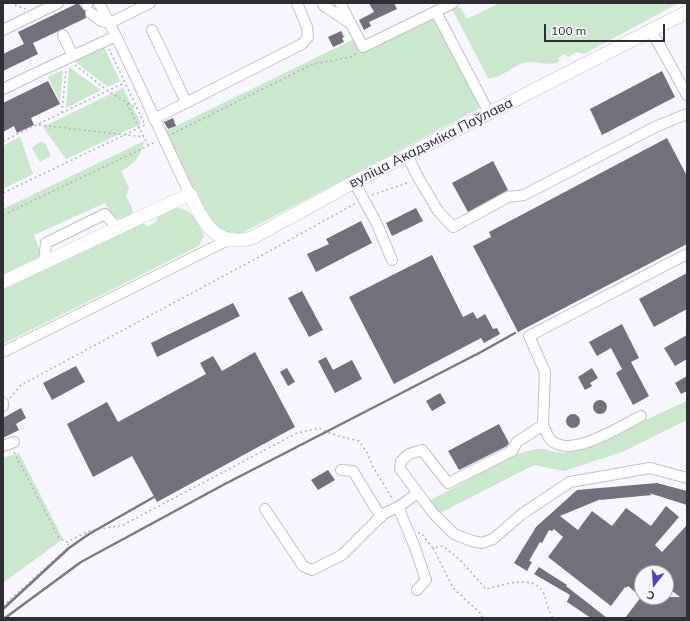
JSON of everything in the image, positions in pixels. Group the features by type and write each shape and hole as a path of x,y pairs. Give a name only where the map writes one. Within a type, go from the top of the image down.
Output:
{"main road":[{"name":"вуліца Акадэміка Паўлава","path":"228,240 241,241 252,238 354,182 650,30 687,13"},
{"path":"3,282 190,194 198,212 213,232 228,240"}],"street":[{"path":"3,30 58,3"},
{"path":"99,3 110,23 190,194"},
{"path":"88,7 102,21 110,23 150,3"},
{"path":"154,119 302,44 308,37 307,27 297,3"},
{"path":"323,3 324,6 350,23"},
{"path":"340,3 363,47 453,3"},
{"path":"436,12 489,113"},
{"path":"152,30 186,102"},
{"path":"650,30 687,96"},
{"path":"63,35 70,57"},
{"path":"3,89 116,36"},
{"path":"407,155 438,211 453,227 508,197 524,195 657,126 687,114"},
{"path":"354,182 376,222 392,260"},
{"path":"44,262 46,243 105,214 118,229"},
{"path":"3,352 228,240"},
{"path":"641,416 584,444 571,447 560,445 551,441 543,425 545,372 529,336 687,254"},
{"path":"543,425 516,442 512,452 448,483 422,450 409,454 401,461 400,469 433,513 454,534 472,542 482,543 494,539 522,514 570,482 650,468 687,478"},
{"path":"341,470 353,471 380,517"},
{"path":"265,509 303,566 312,570 342,555 380,517 418,493"},
{"path":"398,507 414,545 426,580 417,590"}],"path":[{"path":"10,3 38,13"},
{"path":"3,193 145,126 105,41"},
{"path":"3,215 313,64 352,57 363,47"},
{"path":"70,57 108,91 137,109"},
{"path":"62,113 70,57"},
{"path":"3,141 124,83"},
{"path":"126,102 148,145"},
{"path":"38,125 144,137"},
{"path":"3,405 21,385 363,199 419,179"},
{"path":"67,542 89,531 123,525 297,433 320,428 337,436 359,441 398,507"},
{"path":"3,606 69,547 67,542 59,538 9,444"},
{"path":"408,531 422,533 433,548 453,588 480,613 483,618"},
{"path":"433,548 443,546 460,560 486,589 508,584 530,582 538,586 544,594 553,618"}],"green space":[{"path":"500,3 679,3 584,54 577,52 568,57 565,54 558,58 560,61 551,64 532,62 523,63 502,75 488,78 452,9 455,7 461,8 467,19"},
{"path":"433,19 435,20 479,105 478,109 242,233 232,235 219,229 206,213 166,131 354,39 362,53"},
{"path":"104,47 120,81 108,87 74,61"},
{"path":"69,67 101,90 66,108"},
{"path":"63,70 60,101 60,102 48,77"},
{"path":"123,88 141,124 66,159 43,127"},
{"path":"20,137 33,174 3,189 3,146"},
{"path":"144,141 137,159 130,166 121,171 129,188 126,196 133,210 132,214 118,219 113,215 105,203 34,235 40,252 38,258 3,275 3,209"},
{"path":"38,143 45,143 51,156 40,162 32,148"},
{"path":"178,208 188,211 198,222 204,236 199,246 3,344 3,288 143,222 147,227 156,222 158,216"},
{"path":"687,401 687,420 622,452 564,471 534,465 442,512 436,511 429,501 513,455 536,449 545,449 563,453 583,448"},
{"path":"19,453 63,539 3,583 3,458"}],"building":[{"path":"78,3 85,11 86,18 33,43 38,54 3,71 3,54 24,44 18,32"},
{"path":"369,3 394,3 397,9 369,22 371,26 364,30 359,20 374,12"},
{"path":"341,31 344,37 342,38 344,42 333,47 328,37"},
{"path":"662,71 675,97 602,135 590,109"},
{"path":"48,81 60,104 31,118 34,125 17,133 14,126 3,132 3,103"},
{"path":"173,118 176,126 168,129 164,122"},
{"path":"667,138 687,176 687,244 518,332 473,246 491,237 489,232"},
{"path":"493,161 508,190 468,212 452,183"},
{"path":"416,208 423,221 392,236 386,223"},
{"path":"361,221 372,243 316,272 307,254 329,244 326,239"},
{"path":"432,255 463,317 473,312 477,319 485,314 493,329 497,328 500,334 484,343 481,338 394,384 349,297"},
{"path":"687,273 687,309 654,327 639,299"},
{"path":"302,291 323,330 309,337 288,298"},
{"path":"233,303 240,316 157,357 151,343"},
{"path":"622,324 639,358 631,362 649,396 633,405 616,373 622,369 611,348 597,356 589,342"},
{"path":"687,335 687,359 675,366 664,348"},
{"path":"255,352 295,427 157,502 132,456 93,477 67,424 107,402 118,422 206,374 200,363 213,356 222,371"},
{"path":"326,357 333,370 352,360 362,379 335,393 318,361"},
{"path":"76,366 85,382 52,400 43,383"},
{"path":"287,368 295,382 288,386 280,372"},
{"path":"592,368 598,378 590,383 592,386 585,390 578,377"},
{"path":"687,376 687,391 681,394 675,383"},
{"path":"440,393 446,403 432,411 426,401"},
{"path":"597,400 603,400 607,404 607,410 603,414 597,414 593,410 593,404"},
{"path":"21,408 26,418 16,424 19,430 3,438 3,418"},
{"path":"570,414 576,414 580,418 580,424 576,428 570,428 566,424 566,418"},
{"path":"499,424 509,443 507,446 459,470 448,451"},
{"path":"328,470 335,480 318,490 311,480"},
{"path":"657,483 687,491 687,505 649,493 652,495 600,500 601,499 560,516 578,530 592,511 612,526 626,508 651,526 666,506 679,517 655,545 662,552 687,525 687,618 625,618 635,605 674,605 674,597 680,597 674,592 674,565 634,565 634,591 628,586 626,588 625,587 611,606 548,557 563,537 554,529 552,531 549,530 542,543 540,542 529,561 532,562 527,571 514,563 536,527 577,490"},
{"path":"539,567 567,585 566,586 607,618 591,618 567,602 570,595 534,574"}],"railway":[{"path":"5,618 81,562 223,485 515,333"},
{"path":"3,609 69,548 89,534 154,497"}]}
